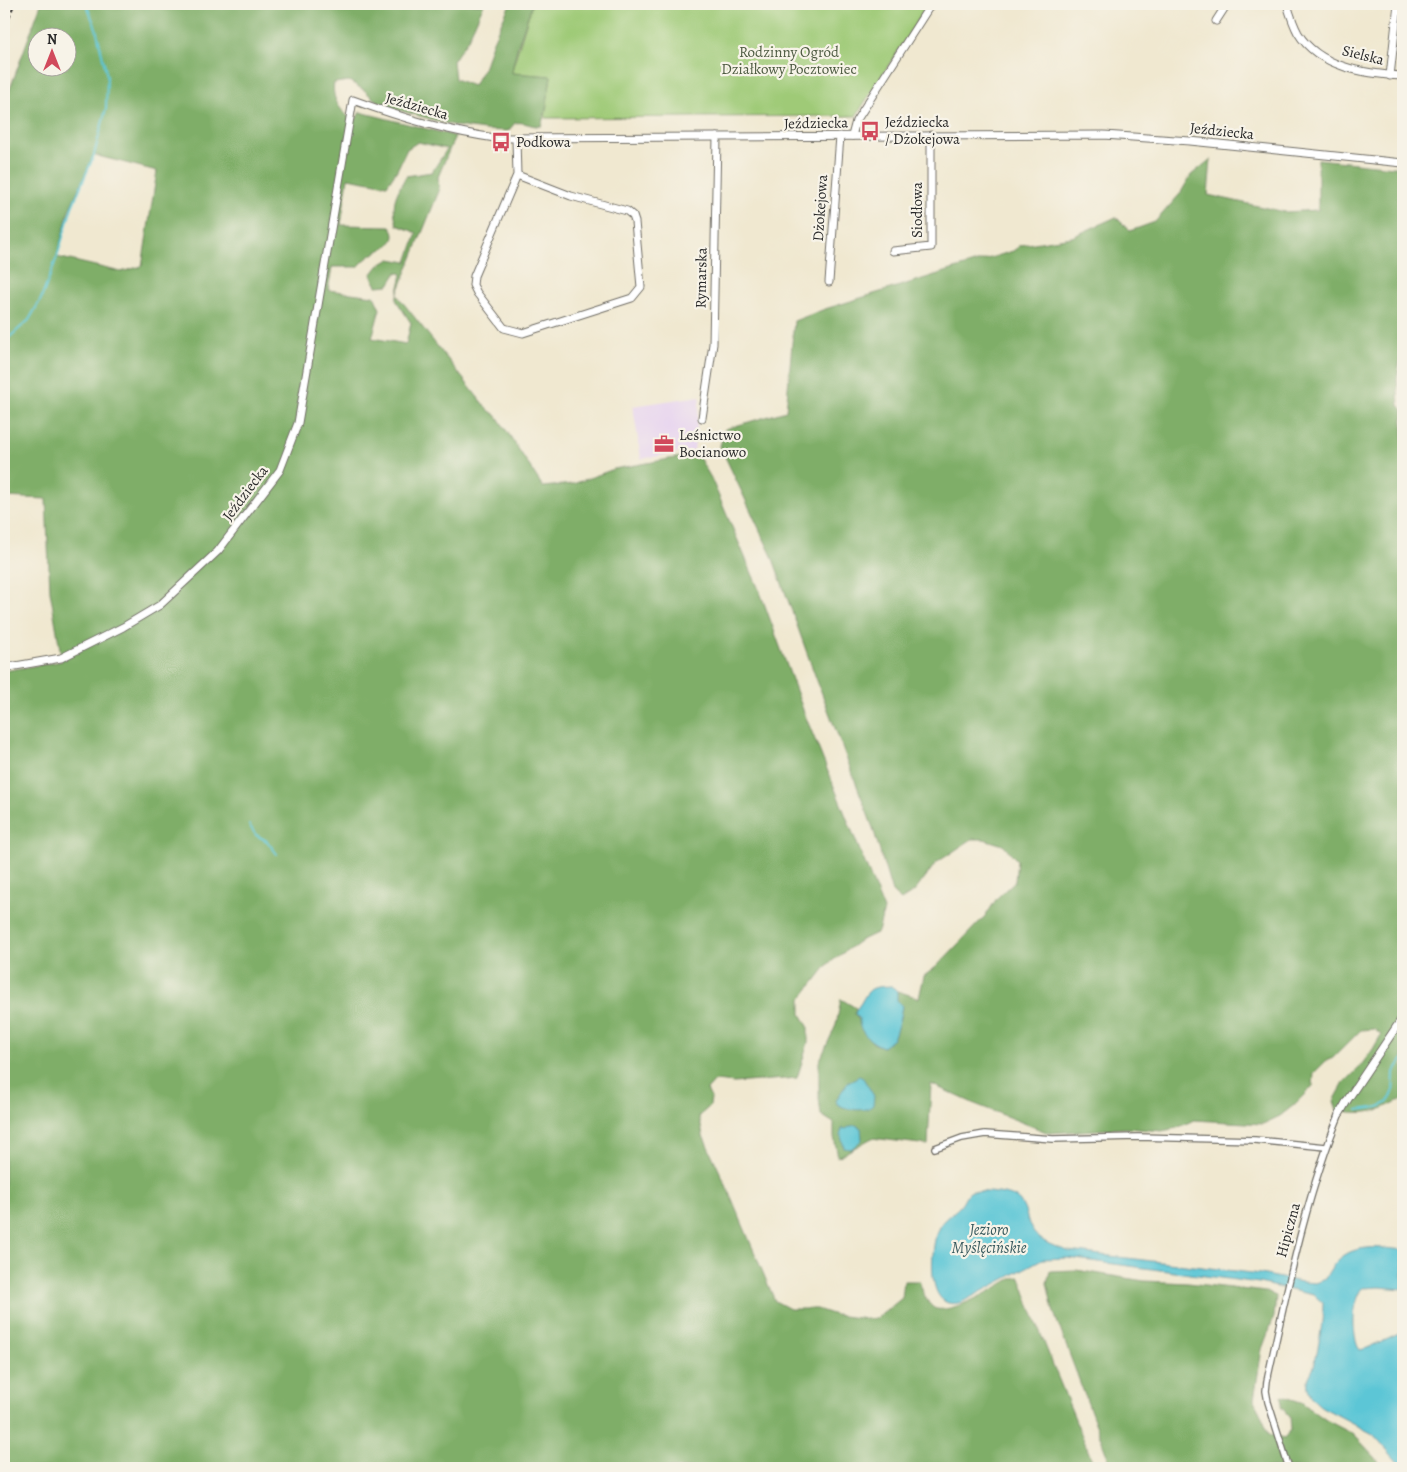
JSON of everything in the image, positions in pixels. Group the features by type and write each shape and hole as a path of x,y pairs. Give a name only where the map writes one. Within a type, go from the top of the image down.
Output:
{"street":[{"path":"852,136 856,121 932,4"},
{"path":"1216,21 1227,4"},
{"name":"Sielska","path":"1287,4 1299,35 1315,52 1338,65 1363,72 1403,76"},
{"path":"1390,76 1398,4"},
{"name":"Jeździecka","path":"4,668 61,658 123,627 160,605 218,551 280,470 298,423 353,100 442,129 486,136 516,138 931,135 1118,136 1190,141 1403,163"},
{"name":"Siodłowa","path":"893,251 931,247 931,135"},
{"name":"Dżokejowa","path":"829,282 840,136"},
{"path":"516,138 517,175 474,276 473,285 477,292 504,328 523,333 632,298 641,287 633,216 627,211 571,196 517,175"},
{"name":"Rymarska","path":"702,418 713,344 717,138"},
{"name":"Hipiczna","path":"1289,1468 1271,1413 1266,1391 1292,1273 1326,1147 1340,1113 1403,1017"},
{"path":"935,1148 962,1138 985,1134 1053,1139 1138,1137 1255,1140 1326,1147"}],"shaded area":[{"name":"Leśnictwo Bocianowo","path":"700,396 694,450 641,459 633,406"}],"green space":[{"path":"41,4 484,4 468,39 453,61 455,79 473,86 485,66 492,43 510,4 532,4 518,46 512,73 551,76 546,109 541,126 515,123 508,131 456,126 391,108 374,99 349,81 334,83 334,95 338,105 345,114 355,121 360,112 455,136 438,177 439,191 397,294 402,274 397,272 389,285 377,286 371,275 378,266 390,259 407,262 417,233 397,225 394,211 395,200 406,176 432,172 447,149 418,142 407,149 387,185 348,178 341,225 390,226 394,236 390,243 358,267 332,267 328,290 374,296 380,309 372,338 406,344 411,323 396,300 397,295 487,409 497,416 543,487 573,484 614,469 697,454 711,478 760,592 805,715 884,910 878,932 859,941 828,964 801,999 801,1014 808,1026 808,1043 797,1078 734,1083 715,1081 707,1090 711,1098 710,1106 699,1116 703,1136 775,1301 790,1309 817,1309 835,1315 866,1319 877,1318 902,1298 904,1281 919,1281 931,1306 948,1309 986,1293 1009,1280 1020,1277 1095,1468 4,1468 4,671 62,661 50,591 46,499 4,497 4,105 28,39 28,78 78,78 78,28 32,28","holes":["94,155 157,171 142,266 121,272 57,257 69,210"]},
{"name":"Rodzinny Ogród Działkowy Pocztowiec","path":"532,4 928,4 856,116 545,118 551,76 511,73"},
{"path":"1211,159 1208,195 1285,212 1318,210 1318,159 1403,168 1403,341 1397,379 1399,405 1403,410 1403,1100 1369,1112 1337,1110 1334,1101 1344,1083 1359,1068 1381,1035 1374,1029 1361,1030 1333,1058 1326,1061 1314,1073 1313,1086 1294,1105 1280,1116 1263,1124 1194,1120 1177,1128 1162,1131 1126,1128 1049,1133 975,1104 931,1084 928,1145 872,1138 838,1157 834,1137 834,1123 821,1115 819,1062 836,1025 841,999 856,1008 855,1014 873,1043 883,1047 893,1039 899,1022 902,1007 897,1000 897,991 919,998 924,976 936,967 987,914 997,898 1015,881 1017,860 1003,845 984,839 972,839 936,863 915,891 901,900 892,892 873,828 772,556 720,446 725,429 786,411 794,321 825,309 1013,251 1021,245 1072,237 1116,217 1130,231 1155,222 1180,194 1191,175"},
{"path":"1076,1270 1144,1281 1188,1283 1266,1292 1276,1296 1274,1317 1262,1349 1254,1399 1269,1434 1284,1438 1291,1430 1290,1417 1281,1407 1282,1396 1301,1402 1326,1420 1353,1434 1383,1468 1112,1468 1053,1310 1047,1283 1050,1271"}],"water":[{"path":"892,986 897,991 897,1000 902,1006 893,1039 883,1047 874,1043 866,1036 860,1027 859,1018 855,1014 870,990 876,987"},
{"path":"859,1076 863,1078 874,1096 873,1105 870,1108 856,1110 837,1104 836,1100 848,1082"},
{"path":"856,1125 861,1128 862,1140 851,1149 844,1148 841,1135 843,1128 846,1129"},
{"name":"Jezioro Myślęcińskie","path":"972,1191 1010,1195 1019,1200 1034,1233 1046,1242 1068,1251 1260,1274 1315,1283 1325,1279 1332,1267 1348,1253 1368,1248 1403,1250 1403,1289 1363,1288 1357,1301 1354,1327 1360,1350 1403,1332 1403,1468 1373,1434 1322,1407 1311,1396 1308,1380 1316,1358 1323,1311 1323,1303 1314,1295 1259,1283 1068,1258 1042,1259 962,1302 950,1303 942,1299 937,1291 934,1280 933,1256 936,1235 943,1221 960,1206"}],"waterway":[{"path":"4,342 29,320 41,299 57,257 72,207 94,155 106,109 107,76 96,28 86,4"},
{"path":"249,825 256,835 267,841 277,854"},
{"path":"1358,1110 1379,1107 1387,1103 1393,1093 1394,1072 1403,1059"}],"railway":[{"path":"4,33 14,4"}],"place":[{"name":"Jeździecka / Dżokejowa","path":"870,131"},
{"name":"Podkowa","path":"501,142"},
{"name":"Leśnictwo Bocianowo","path":"664,444"}]}
